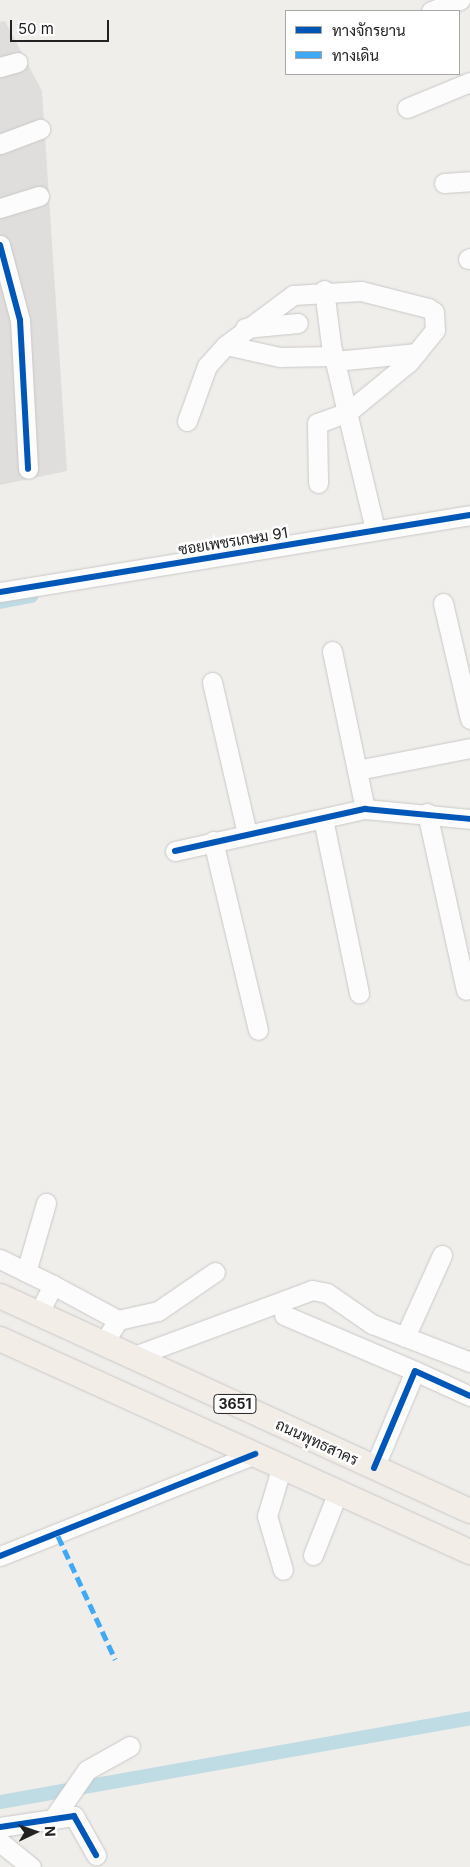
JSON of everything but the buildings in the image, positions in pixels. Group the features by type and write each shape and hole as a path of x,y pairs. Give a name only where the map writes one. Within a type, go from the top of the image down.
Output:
{"main road":[{"name":"ถนนพุทธสาคร","path":"0,1296 470,1511"},
{"name":"3651","path":"0,1339 470,1552"}],"street":[{"path":"434,10 460,0"},
{"path":"407,108 470,82"},
{"path":"0,144 40,130"},
{"path":"444,183 470,181"},
{"path":"0,208 39,196"},
{"path":"0,245 20,320 28,469"},
{"path":"324,290 334,358 375,530"},
{"path":"187,422 199,378 226,345 246,328 293,295 324,290 361,291 428,308 434,312 434,330 417,353 348,412 317,423 318,483"},
{"path":"246,328 298,323"},
{"path":"226,345 280,357 334,358 417,353"},
{"name":"ซอยเพชรเกษม 91","path":"0,592 470,515"},
{"path":"443,603 470,719"},
{"path":"332,652 365,809"},
{"path":"212,682 247,834"},
{"path":"357,770 470,748"},
{"path":"174,851 365,809 427,813 470,819"},
{"path":"427,813 466,990"},
{"path":"323,819 359,993"},
{"path":"213,841 258,1030"},
{"path":"26,1272 46,1203"},
{"path":"405,1337 442,1255"},
{"path":"0,1260 53,1285 118,1320 158,1311 215,1272"},
{"path":"38,1314 53,1285"},
{"path":"132,1357 312,1290 405,1337 470,1362"},
{"path":"284,1314 470,1396"},
{"path":"103,1344 118,1320"},
{"path":"374,1468 415,1371"},
{"path":"0,1556 255,1454"},
{"path":"282,1466 267,1516 283,1570"},
{"path":"313,1555 338,1492"},
{"path":"58,1810 87,1770 130,1746"},
{"path":"0,1827 58,1810 74,1816 96,1855"},
{"path":"0,1842 31,1867"}],"shaded area":[{"path":"5,21 42,91 67,471 0,485 0,22"}],"waterway":[{"path":"0,602 31,596"},
{"path":"0,1802 470,1718"}],"marked path":[{"path":"58,1536 115,1659"}],"cycle path":[{"path":"0,245 20,320 28,469"},
{"path":"0,592 470,515"},
{"path":"175,851 365,809 470,819"},
{"path":"374,1468 415,1371 470,1396"},
{"path":"0,1556 255,1454"},
{"path":"0,1827 74,1816 96,1855"}]}
